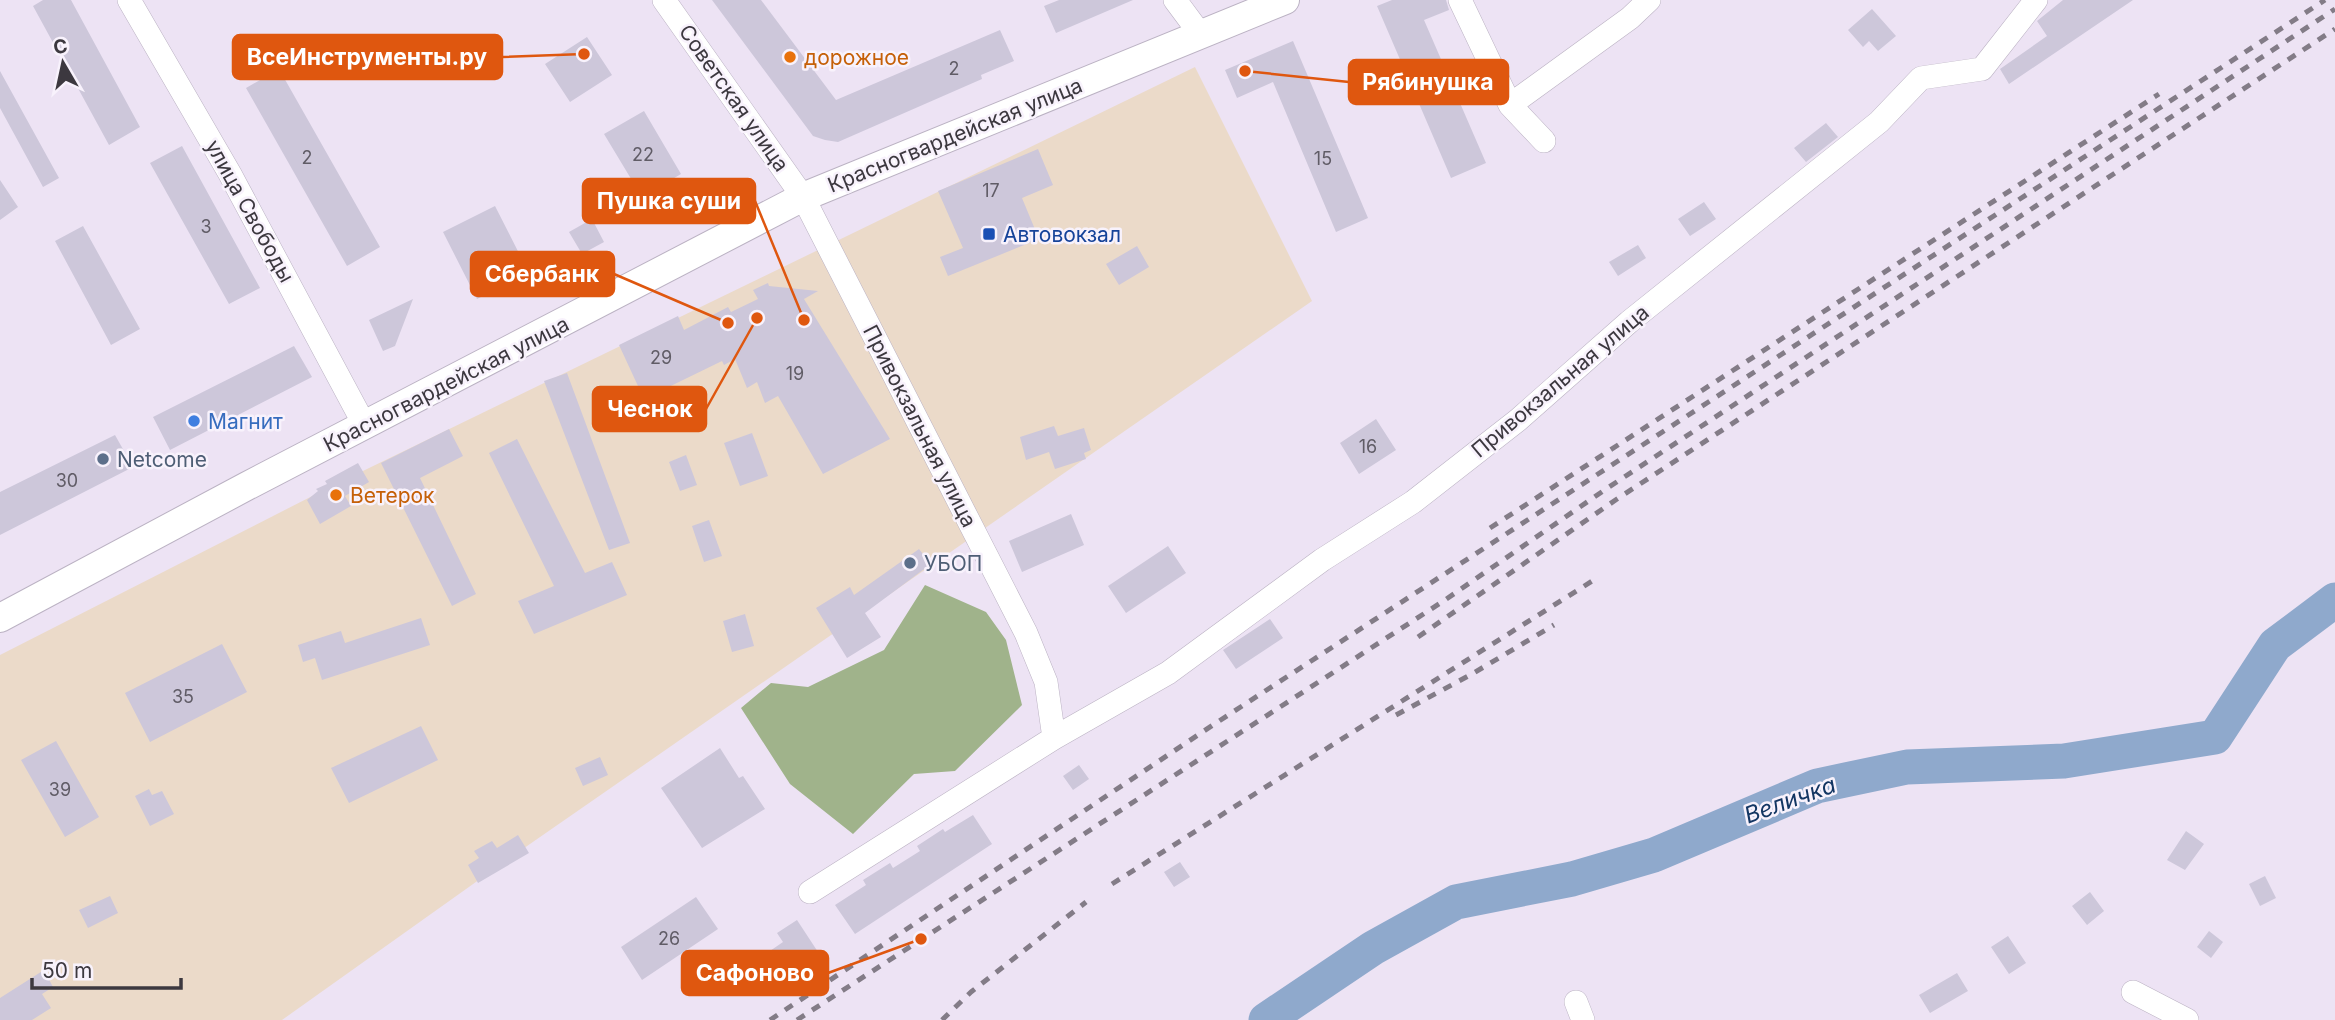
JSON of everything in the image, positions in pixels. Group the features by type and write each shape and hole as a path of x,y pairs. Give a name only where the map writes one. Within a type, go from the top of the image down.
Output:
{"street":[{"name":"улица Свободы","path":"129,0 242,196 365,426"},
{"name":"Советская улица","path":"664,0 803,197"},
{"path":"1175,0 1201,35"},
{"name":"Красногвардейская улица","path":"0,618 803,197 1285,0"},
{"path":"1460,0 1510,105 1544,141"},
{"path":"1510,105 1630,18 1649,0"},
{"name":"Привокзальная улица","path":"810,892 1054,738 1168,673 1322,560 1413,502 1518,420 1629,321 1879,122 1922,78 1982,69 2036,0"},
{"name":"Привокзальная улица","path":"803,197 1026,633 1046,682 1054,738"},
{"path":"2133,992 2187,1020"}],"shaded area":[{"path":"1195,67 1312,301 497,867 282,1020 0,1020 0,655 330,487"}],"green space":[{"path":"925,585 986,612 1006,640 1022,705 955,771 914,774 853,834 790,784 741,708 771,683 808,687 884,650"}],"building":[{"path":"43,0 71,0 140,127 109,145 33,6"},
{"path":"712,0 761,0 836,100 1000,30 1014,61 981,75 982,79 838,142 825,140 813,136"},
{"path":"1059,0 1133,0 1056,33 1044,6"},
{"path":"1392,0 1446,0 1449,10 1424,20 1486,163 1451,178 1377,6"},
{"path":"2063,0 2133,0 2009,84 2000,69 2047,36 2037,21"},
{"path":"1872,9 1896,36 1878,51 1869,41 1863,47 1848,30"},
{"path":"587,37 612,75 570,102 545,64"},
{"path":"1293,41 1368,218 1336,232 1273,82 1237,98 1225,70"},
{"path":"279,69 380,247 347,266 246,88"},
{"path":"0,71 59,178 43,187 0,108"},
{"path":"644,111 681,174 642,197 604,134"},
{"path":"1826,123 1838,137 1806,162 1794,148"},
{"path":"182,146 260,288 229,304 150,163"},
{"path":"1038,149 1053,185 1022,198 1039,239 948,276 940,257 963,248 938,191"},
{"path":"0,180 18,207 0,220"},
{"path":"1704,202 1716,219 1690,236 1678,219"},
{"path":"495,206 529,273 477,299 443,232"},
{"path":"592,219 604,242 582,254 569,232"},
{"path":"83,226 140,329 111,345 55,241"},
{"path":"1638,245 1646,258 1618,276 1609,262"},
{"path":"1137,246 1149,267 1119,285 1106,264"},
{"path":"768,283 769,286 818,291 804,299 890,439 823,474 778,396 765,403 757,382 747,388 735,359 724,365 722,361 644,399 619,345 678,316 684,330 728,307 731,312 758,299 753,290"},
{"path":"413,299 395,346 383,351 369,320"},
{"path":"294,346 312,377 170,450 153,417"},
{"path":"567,373 630,543 609,550 544,381"},
{"path":"1376,419 1396,450 1359,474 1340,443"},
{"path":"1054,426 1058,436 1084,428 1091,450 1084,453 1086,459 1055,469 1049,452 1026,460 1020,437"},
{"path":"449,429 463,456 420,478 476,594 452,606 381,463"},
{"path":"752,433 768,476 740,486 724,443"},
{"path":"115,435 133,467 0,535 0,492"},
{"path":"517,439 585,573 612,562 627,595 534,634 518,601 554,586 489,453"},
{"path":"686,455 697,485 680,491 669,462"},
{"path":"358,463 369,482 345,496 351,506 320,524 307,500 318,491 316,489 327,484 325,481"},
{"path":"1071,514 1084,545 1022,572 1009,541"},
{"path":"709,520 722,556 704,562 692,526"},
{"path":"1168,546 1186,573 1126,613 1108,586"},
{"path":"919,549 931,564 865,613 881,637 847,658 816,608 850,587 854,595"},
{"path":"745,614 754,646 732,652 723,621"},
{"path":"421,618 430,645 322,680 315,658 303,662 298,645 341,631 345,643"},
{"path":"1270,619 1283,638 1236,669 1223,650"},
{"path":"222,644 247,692 150,742 125,693"},
{"path":"421,726 438,760 349,803 331,768"},
{"path":"56,741 99,817 65,837 21,760"},
{"path":"720,748 739,778 743,776 765,809 702,848 661,788"},
{"path":"600,757 608,775 583,786 575,768"},
{"path":"1079,765 1089,779 1073,790 1063,776"},
{"path":"149,789 152,795 162,791 174,814 150,826 135,796"},
{"path":"973,815 992,844 855,934 835,905 866,885 863,880 890,863 893,868 920,851 917,846 943,829 945,832"},
{"path":"2186,831 2204,844 2185,870 2167,860"},
{"path":"518,835 529,853 478,883 468,865 479,858 474,851 492,841 497,848"},
{"path":"1180,862 1190,877 1174,887 1164,872"},
{"path":"2265,876 2276,898 2260,906 2249,884"},
{"path":"2090,892 2104,911 2087,925 2072,906"},
{"path":"110,896 118,913 88,928 79,910"},
{"path":"696,897 718,929 642,980 621,947"},
{"path":"797,920 818,952 763,990 747,967 783,942 777,933"},
{"path":"2209,931 2223,942 2211,958 2197,947"},
{"path":"2008,936 2026,963 2009,974 1991,947"},
{"path":"44,970 53,987 42,994 51,1008 32,1020 0,1020 0,998"},
{"path":"1957,973 1968,991 1930,1013 1919,995"}],"waterway":[{"name":"Величка","path":"1266,1020 1373,948 1456,902 1572,879 1654,855 1817,786 1907,767 2064,761 2215,737 2275,645 2335,600"}],"railway":[{"path":"770,1020 1213,725 2325,0"},
{"path":"797,1020 1442,602 1606,489 2335,9"},
{"path":"1418,637 1617,499 2335,29"},
{"path":"1490,528 2159,94"},
{"path":"1112,884 1597,578"},
{"path":"1396,715 1554,625"},
{"path":"942,1020 971,992 1086,902"}],"place":[{"name":"ВсеИнструменты.ру","path":"584,54"},
{"name":"дорожное","path":"790,57"},
{"name":"Рябинушка","path":"1245,71"},
{"name":"Автовокзал","path":"989,234"},
{"name":"Чеснок","path":"757,318"},
{"name":"Пушка суши","path":"804,320"},
{"name":"Сбербанк","path":"728,323"},
{"name":"Магнит","path":"194,421"},
{"name":"Netcome","path":"103,459"},
{"name":"Ветерок","path":"336,495"},
{"name":"УБОП","path":"910,563"},
{"name":"Сафоново","path":"921,939"}]}
